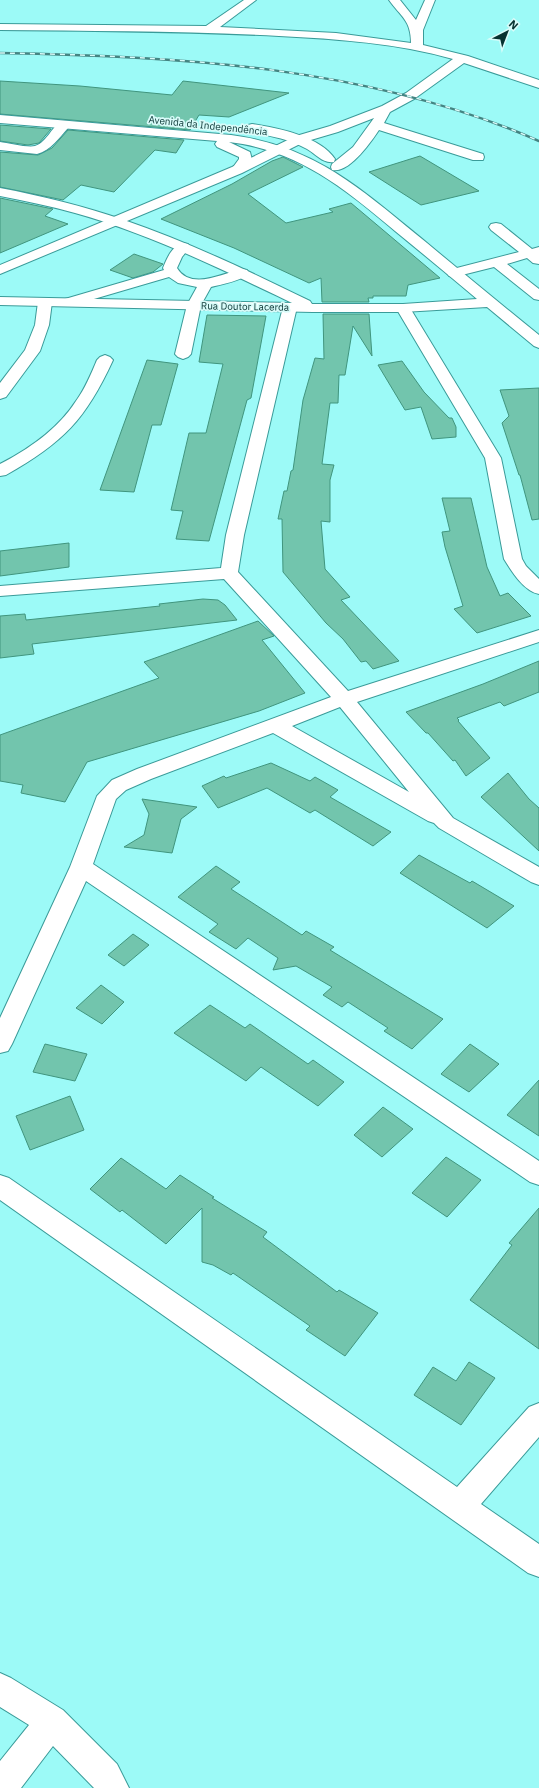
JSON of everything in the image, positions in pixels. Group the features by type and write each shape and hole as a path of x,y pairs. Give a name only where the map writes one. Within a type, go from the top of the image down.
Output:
{"street":[{"path":"208,30 251,0"},
{"path":"394,0 417,30"},
{"path":"417,47 417,30 430,0"},
{"path":"0,16 8,20 12,27"},
{"path":"0,27 300,33 361,39 417,47 461,59 539,84"},
{"path":"0,270 238,170 300,139 334,129 386,109 410,96 461,59"},
{"path":"0,107 20,108"},
{"path":"337,167 355,153 367,139 386,109"},
{"name":"Avenida da Independência","path":"72,113 182,134 258,143 280,149 303,158 321,168 358,193"},
{"name":"Avenida da Independência","path":"0,119 64,125 155,119"},
{"path":"0,146 37,150 47,144 64,125"},
{"path":"377,125 478,157"},
{"name":"Avenida da Independência","path":"238,126 269,131 300,139 322,154 337,167 358,193"},
{"path":"334,129 355,131 366,136 367,139"},
{"path":"182,134 216,142 245,155 246,160 238,170"},
{"path":"0,192 46,201 114,221 183,247 246,275 313,308"},
{"path":"358,193 539,343"},
{"path":"496,227 535,255"},
{"path":"183,247 175,256 170,268 172,272 181,280 205,285 246,275"},
{"path":"454,273 496,262 535,255"},
{"path":"496,262 539,296"},
{"path":"70,302 172,272"},
{"path":"222,305 233,299 241,291 246,275"},
{"path":"183,354 194,305 205,285"},
{"path":"0,292 17,302"},
{"name":"Rua Doutor Lacerda","path":"0,301 313,308 402,308 489,303"},
{"path":"0,394 32,351 42,325 44,302"},
{"path":"229,573 235,536 290,307"},
{"path":"402,308 493,458 513,559 519,569 539,589"},
{"path":"0,471 19,461 58,432 81,406 105,360"},
{"path":"0,591 229,573"},
{"path":"229,573 344,699 446,823"},
{"path":"0,1044 81,867 107,796 119,785 144,774 344,699 539,636"},
{"path":"275,725 539,877"},
{"path":"81,867 539,1174"},
{"path":"0,1186 539,1562"},
{"path":"460,1506 539,1416"},
{"path":"0,1689 52,1721 105,1776 112,1788"},
{"path":"0,1788 52,1721"}],"building":[{"path":"0,81 80,86 172,95 183,81 289,93 229,117 199,115 190,130 0,114"},
{"path":"0,125 51,129 39,143 28,145 0,141"},
{"path":"68,130 184,140 176,153 155,150 114,192 81,185 63,200 0,187 0,152 38,155 52,148"},
{"path":"420,156 479,191 421,205 369,172"},
{"path":"283,157 303,167 248,194 286,223 333,212 329,209 351,203 440,278 408,285 406,296 373,296 373,298 368,298 369,302 322,302 321,278 309,283 234,248 161,219 232,184 272,161"},
{"path":"0,198 53,209 45,216 68,224 0,253"},
{"path":"134,254 163,264 153,272 133,278 110,270"},
{"path":"323,314 369,314 372,356 353,326 345,375 339,375 338,403 330,403 322,464 334,465 330,480 330,522 321,521 325,569 350,597 341,600 399,661 373,669 366,661 361,662 343,639 326,623 283,572 282,519 278,519 284,491 287,491 291,471 293,470 303,400 315,358 324,359"},
{"path":"207,315 266,316 251,398 247,400 209,541 176,539 183,511 171,510 189,433 206,433 223,364 199,362"},
{"path":"147,360 178,364 161,425 152,425 134,492 100,490"},
{"path":"402,361 424,392 449,418 452,418 456,427 456,437 432,439 421,407 405,410 378,365"},
{"path":"539,388 539,519 532,520 520,475 502,423 509,416 500,390"},
{"path":"442,498 471,498 487,567 500,596 508,593 531,616 477,633 454,609 463,606 445,547 442,532 450,531"},
{"path":"69,543 69,567 0,576 0,551"},
{"path":"203,599 218,600 225,605 237,620 32,644 34,654 0,658 0,616 25,614 26,620 160,606 159,604"},
{"path":"258,621 274,636 262,640 305,693 259,711 87,762 65,802 21,793 23,785 0,781 0,735 159,678 144,662"},
{"path":"539,661 539,692 504,706 500,702 457,718 490,758 466,776 455,760 453,761 428,733 426,733 406,712 483,684"},
{"path":"271,763 310,781 315,777 338,790 330,797 391,832 373,846 315,810 310,813 267,788 218,808 202,786 224,776 226,778"},
{"path":"508,773 529,799 539,808 539,851 481,797"},
{"path":"142,799 197,807 181,819 172,853 124,847 144,835 149,814"},
{"path":"419,855 470,883 472,881 514,906 487,928 400,873"},
{"path":"216,866 240,882 231,889 302,935 306,931 334,947 330,950 443,1019 412,1049 384,1031 388,1028 348,1002 342,1007 323,995 332,987 296,966 273,970 278,958 248,938 236,949 209,932 218,924 178,897"},
{"path":"133,934 149,945 124,966 108,955"},
{"path":"101,985 124,1002 102,1024 76,1008"},
{"path":"210,1005 245,1028 250,1024 308,1064 313,1060 344,1082 318,1106 261,1067 246,1081 174,1033"},
{"path":"45,1044 87,1054 75,1081 33,1072"},
{"path":"470,1044 499,1064 469,1092 441,1074"},
{"path":"539,1080 539,1136 507,1115"},
{"path":"70,1096 84,1130 30,1150 16,1116"},
{"path":"383,1107 413,1129 382,1157 354,1135"},
{"path":"446,1157 481,1180 447,1217 412,1193"},
{"path":"121,1158 166,1189 180,1175 214,1197 212,1198 267,1232 263,1237 337,1292 339,1290 378,1313 345,1356 306,1330 310,1326 233,1273 231,1275 213,1265 202,1262 202,1208 166,1244 122,1210 120,1212 90,1189"},
{"path":"539,1208 539,1349 470,1300 512,1245 509,1243"},
{"path":"469,1362 495,1378 461,1425 414,1395 433,1367 456,1381"}],"railway":[{"path":"0,53 137,58 206,63 274,70 342,81 409,96 475,116 539,141"}]}
